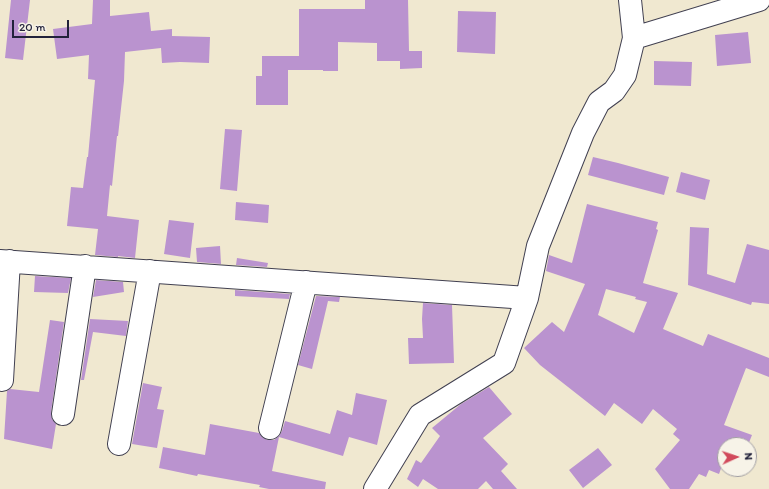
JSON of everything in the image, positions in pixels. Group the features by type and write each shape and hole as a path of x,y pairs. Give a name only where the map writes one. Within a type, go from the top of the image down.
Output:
{"street":[{"path":"374,489 420,415 504,363 528,298 538,246 583,134 599,102 614,91 625,75 634,38 630,0"},
{"path":"634,38 759,0"},
{"path":"2,380 5,261 528,298"},
{"path":"63,414 85,266"},
{"path":"119,444 150,271"},
{"path":"270,428 306,282"}],"building":[{"path":"11,0 30,0 23,60 5,58"},
{"path":"93,0 110,0 110,16 149,12 151,31 172,29 172,36 210,37 209,63 162,63 161,48 125,52 124,81 118,136 112,186 110,185 107,216 139,220 135,258 95,255 98,229 67,226 71,187 83,188 88,157 95,80 88,79 89,55 57,59 53,29 92,24"},
{"path":"365,0 408,0 409,51 422,51 422,68 400,69 400,61 377,61 377,43 338,42 338,71 288,70 288,105 256,105 256,76 262,76 262,56 299,56 299,9 365,9"},
{"path":"458,11 496,12 495,54 457,52"},
{"path":"748,32 751,63 717,66 715,35"},
{"path":"654,61 692,62 691,86 654,85"},
{"path":"225,129 242,130 237,191 220,189"},
{"path":"593,157 669,177 664,195 588,175"},
{"path":"681,172 710,180 705,200 676,192"},
{"path":"236,202 269,205 268,223 235,220"},
{"path":"587,204 658,222 656,229 658,230 643,283 678,293 663,329 703,346 708,334 769,358 769,377 746,368 724,425 752,435 751,437 717,437 717,473 709,470 706,477 699,474 689,489 670,489 655,469 680,440 673,434 677,429 653,409 642,424 614,403 605,416 540,365 524,348 552,322 564,332 585,284 546,271 549,255 572,263","holes":["606,289 636,297 635,299 647,302 634,333 598,315"]},
{"path":"169,220 194,223 190,258 164,254"},
{"path":"690,227 709,228 707,274 735,283 747,244 769,250 769,304 752,302 751,305 688,285"},
{"path":"220,246 221,264 197,262 196,248"},
{"path":"237,258 268,263 267,267 236,265"},
{"path":"35,276 71,278 68,293 34,292"},
{"path":"96,280 123,282 124,292 93,297"},
{"path":"235,290 290,294 289,299 235,296"},
{"path":"316,296 340,297 339,302 328,301 312,369 298,365"},
{"path":"423,303 452,305 454,363 409,364 408,338 423,338"},
{"path":"90,319 128,321 126,336 93,332 84,380 81,380"},
{"path":"50,320 64,322 51,412 52,419 56,424 52,449 4,439 7,391 10,389 39,392"},
{"path":"143,383 162,387 157,409 164,410 157,448 132,444"},
{"path":"489,387 512,414 483,438 508,464 501,471 517,489 493,489 486,481 478,489 438,489 423,479 418,487 407,479 416,460 421,463 440,436 432,428 461,404"},
{"path":"356,393 387,400 377,445 349,437 343,456 279,437 272,471 326,482 325,489 269,489 259,487 260,485 198,474 197,476 159,468 163,447 205,455 210,424 259,433 267,440 274,440 279,436 285,421 330,434 337,410 352,415"},
{"path":"598,448 612,465 583,488 569,470"}]}
